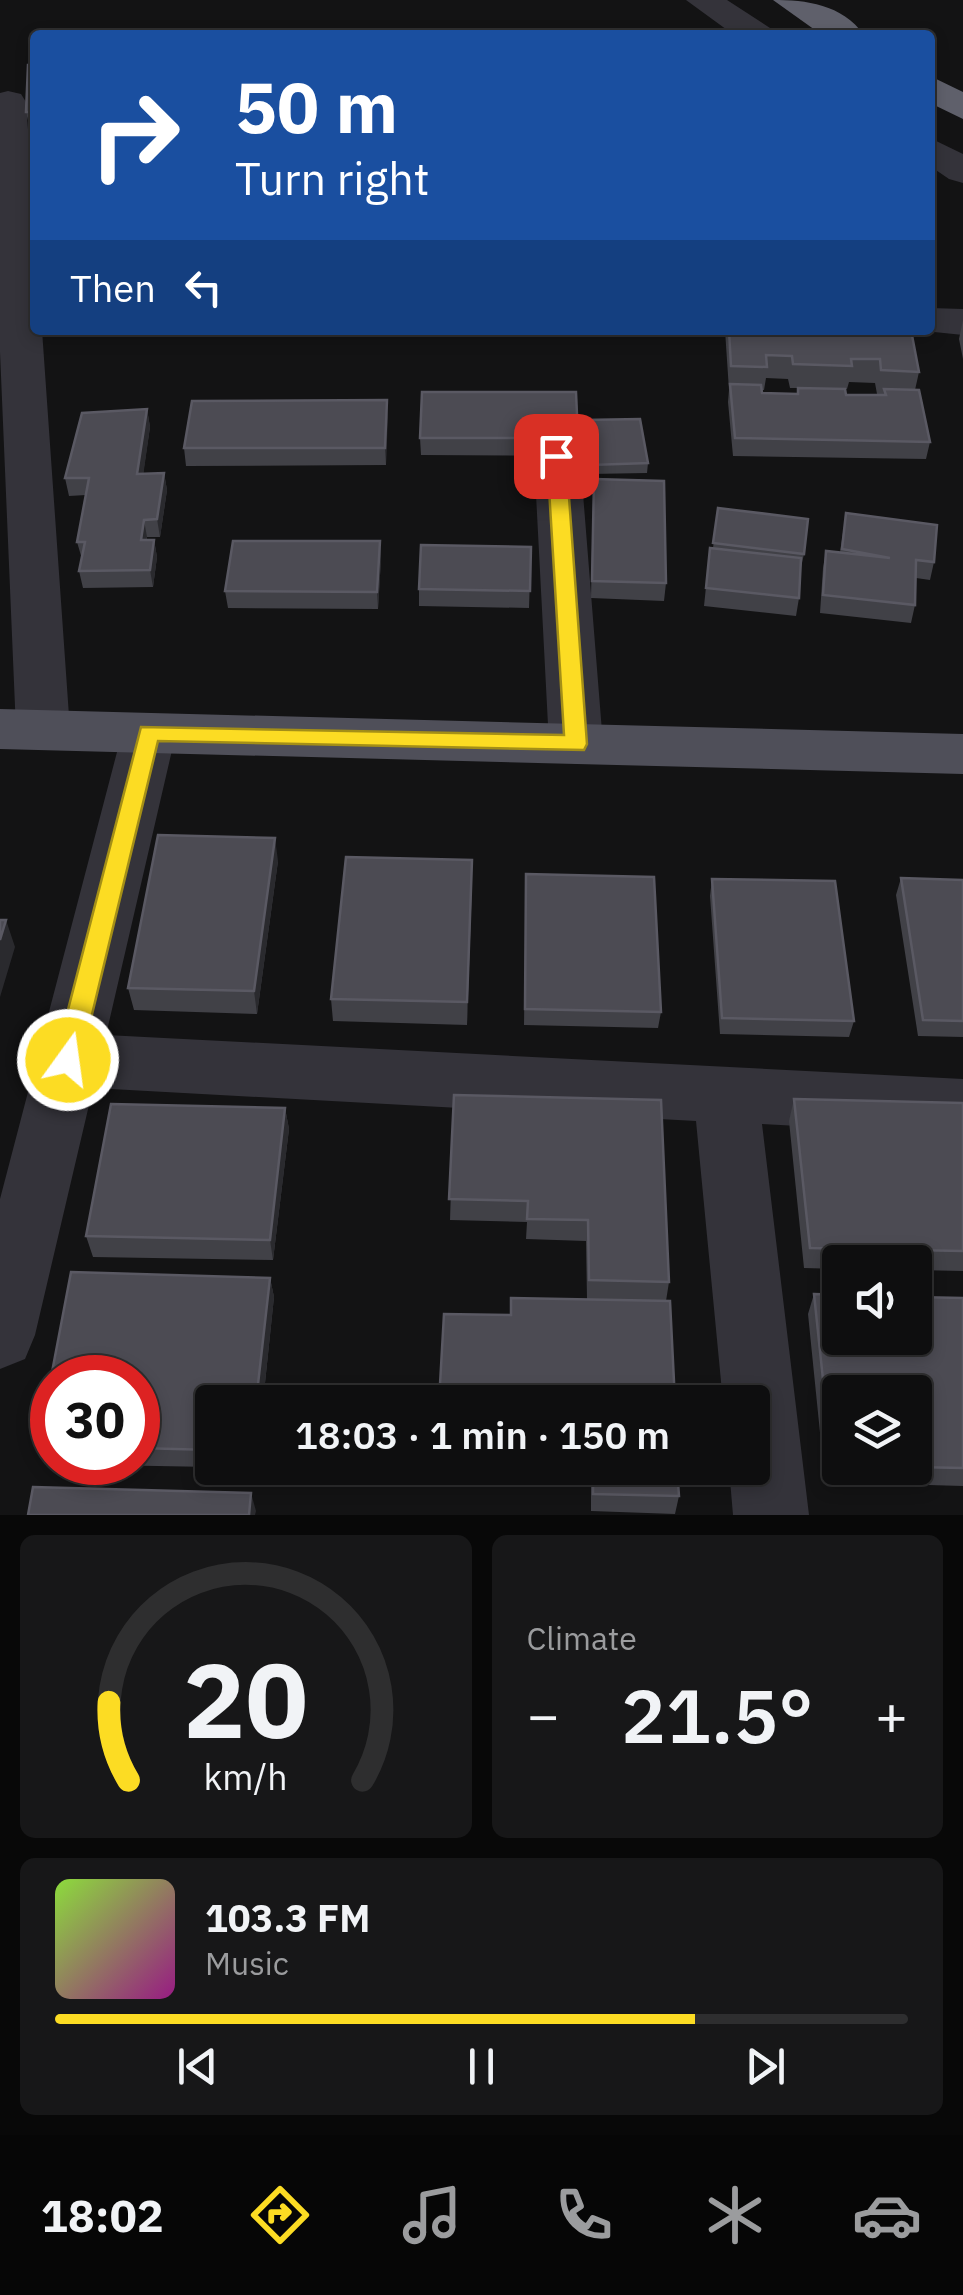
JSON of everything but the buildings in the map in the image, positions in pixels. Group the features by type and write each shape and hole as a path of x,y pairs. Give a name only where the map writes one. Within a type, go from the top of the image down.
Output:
{"highway":[{"path":"790,0 838,30"},
{"path":"825,0 851,30"},
{"path":"935,90 963,108"}],"main road":[{"path":"22,729 963,754"}],"street":[{"path":"703,0 750,30"},
{"path":"8,102 24,210 22,729"},
{"path":"935,152 963,171"},
{"path":"935,322 963,322"},
{"path":"556,456 576,744"},
{"path":"0,1335 149,733"},
{"path":"68,1060 963,1106"},
{"path":"726,1094 771,1515"}],"route":[{"path":"68,1060 149,733 576,744 556,456"}]}
